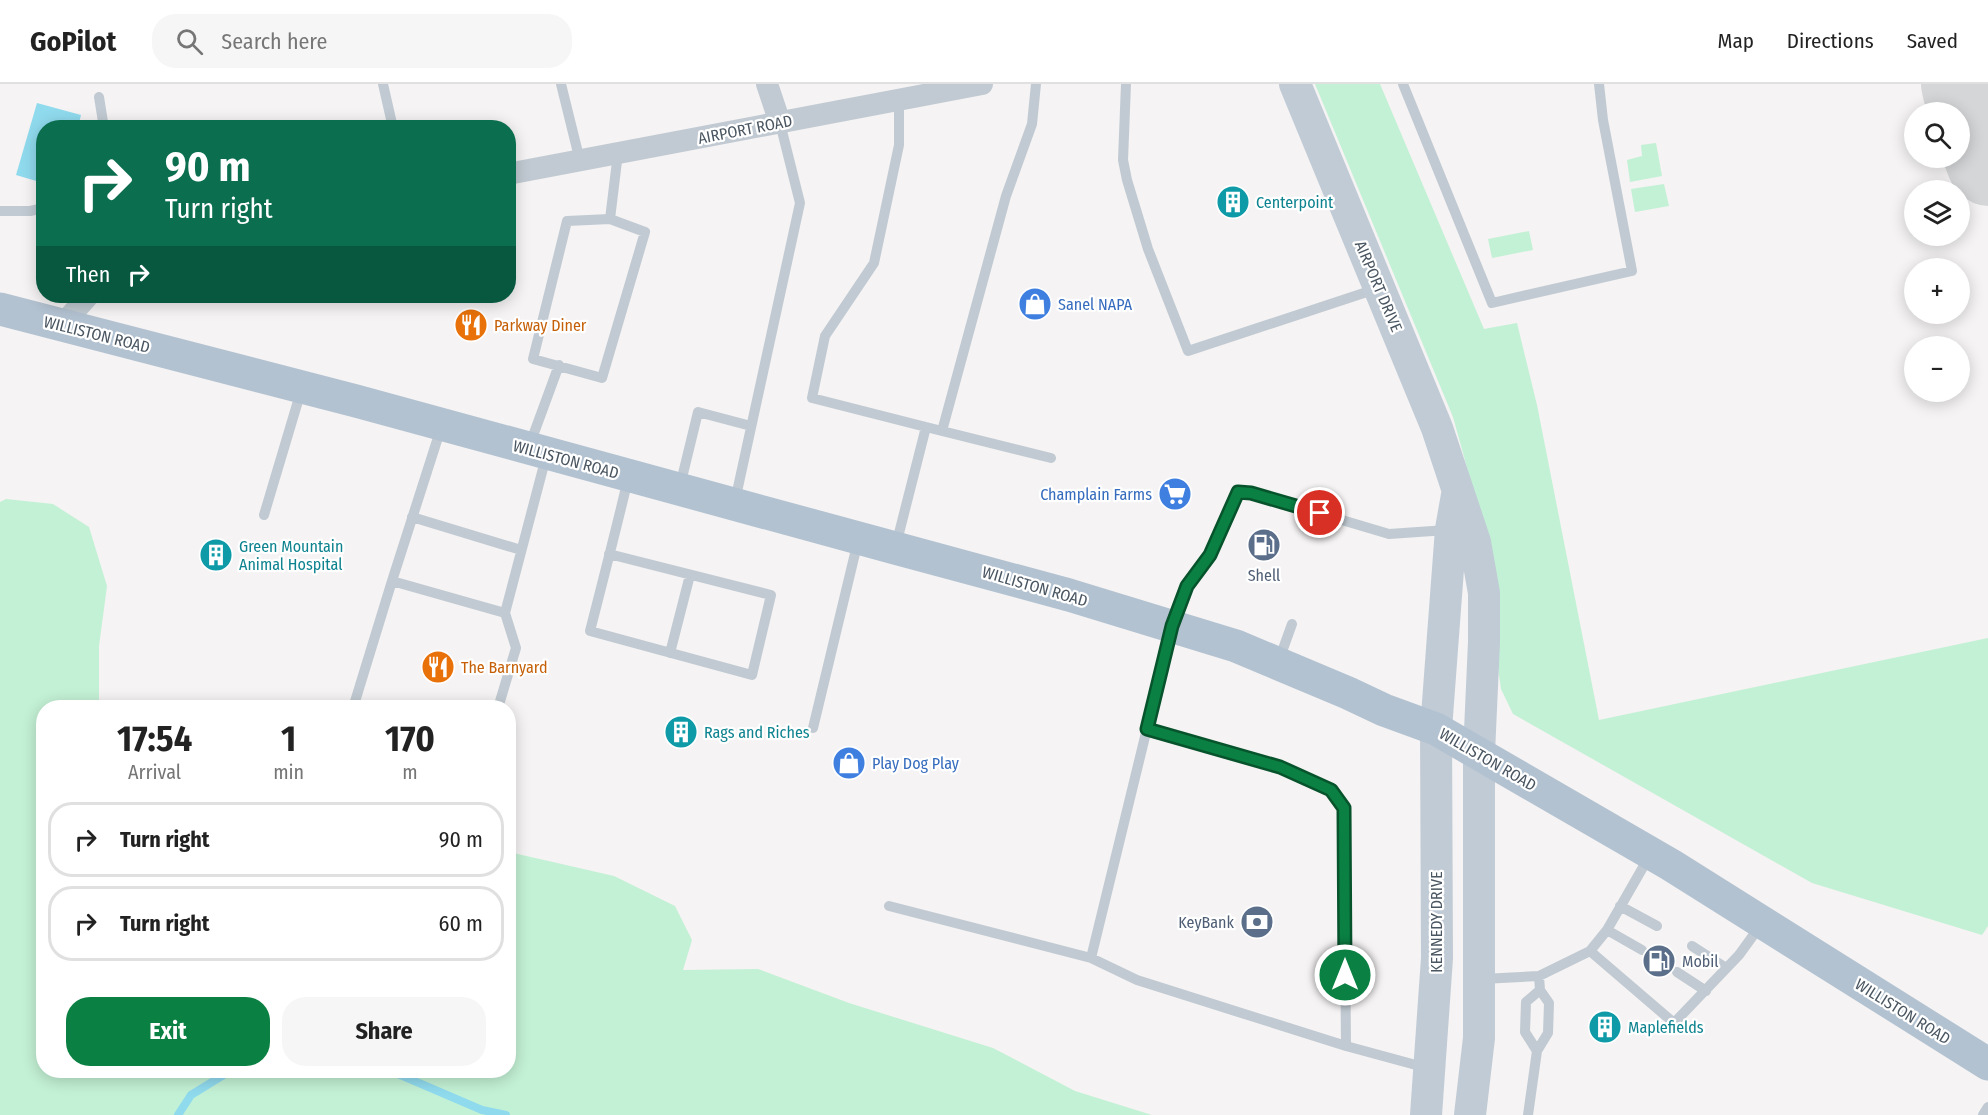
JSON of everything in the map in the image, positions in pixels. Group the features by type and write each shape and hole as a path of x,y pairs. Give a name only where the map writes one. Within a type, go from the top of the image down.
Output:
{"main road":[{"name":"AIRPORT DRIVE","path":"1295,84 1437,428 1475,542 1484,593 1479,753"},
{"name":"WILLISTON ROAD","path":"0,309 302,387 1069,595 1236,646 1384,710 1436,729 1650,853 1988,1064"},
{"name":"AIRPORT DRIVE","path":"1436,729 1450,529 1457,491"},
{"name":"KENNEDY DRIVE","path":"1426,1115 1437,958 1436,729"},
{"path":"1469,1115 1479,1038 1479,753"},
{"path":"1430,1069 1469,1115"}],"street":[{"path":"766,84 780,123"},
{"name":"AIRPORT ROAD","path":"516,172 982,84"},
{"path":"62,325 82,303"}],"lane":[{"path":"383,84 391,120"},
{"path":"561,84 580,160"},
{"path":"942,431 1006,196 1032,124 1036,84"},
{"path":"1126,84 1123,160 1127,180 1148,249 1188,351 1380,288"},
{"path":"1403,84 1492,303 1632,271 1603,120 1599,84"},
{"path":"99,98 103,120"},
{"path":"899,100 899,145 874,263 825,336 812,398 1051,458"},
{"path":"734,504 800,203 780,123"},
{"path":"610,219 618,153"},
{"path":"0,211 36,210"},
{"path":"610,219 645,232 602,378 533,359 567,221 610,219"},
{"path":"500,700 516,648 505,613 521,550 538,451 559,365"},
{"path":"264,515 302,387"},
{"path":"679,489 698,412 751,426"},
{"path":"355,700 442,425"},
{"path":"895,548 926,428"},
{"path":"609,554 771,595 752,675 590,631 609,554 629,476"},
{"path":"1091,958 1172,626 1187,586 1210,555 1238,492 1251,493 1389,534 1450,529"},
{"path":"412,517 521,550"},
{"path":"813,728 858,538"},
{"path":"670,653 690,574"},
{"path":"392,581 505,613"},
{"path":"1278,663 1292,624"},
{"path":"1147,729 1280,767 1331,790 1344,808 1346,1046"},
{"path":"1478,979 1539,976 1590,951 1607,930 1650,853"},
{"path":"889,906 1091,958 1137,980 1346,1046 1430,1069"},
{"path":"1620,906 1657,926"},
{"path":"1590,951 1674,1023 1739,955 1762,923"},
{"path":"1607,930 1642,950"},
{"path":"1692,946 1726,968"},
{"path":"1677,972 1706,991"},
{"path":"1528,1115 1537,1051 1548,1033 1549,1003 1540,990 1539,976"},
{"path":"1537,1051 1525,1032 1526,1002 1540,990"},
{"path":"1983,1115 1988,1107"}],"green space":[{"path":"1315,84 1380,84 1484,329 1517,323 1537,405 1599,720 1988,638 1988,926 1982,935 1812,883 1513,714 1501,689 1471,482 1453,417"},
{"path":"1656,143 1662,176 1630,182 1627,160 1642,156 1641,145"},
{"path":"1664,184 1669,206 1635,212 1631,189"},
{"path":"1529,231 1533,250 1492,258 1488,239"},
{"path":"6,499 53,504 89,527 107,586 99,646 99,700 36,700 36,1078 516,1078 516,854 614,876 675,906 692,940 683,970 758,969 849,1003 993,1048 1075,1091 1152,1115 0,1115 0,502"}],"water":[{"path":"37,103 81,115 80,120 36,120 36,181 16,175"}],"waterway":[{"path":"178,1115 191,1095 219,1078"},
{"path":"407,1078 482,1110 506,1115"}],"taxiway":[{"path":"1959,84 1967,119 1988,168"}],"place":[{"name":"Centerpoint","path":"1233,202"},
{"name":"Sanel NAPA","path":"1035,304"},
{"name":"Parkway Diner","path":"471,325"},
{"name":"Champlain Farms","path":"1175,494"},
{"name":"Shell","path":"1264,545"},
{"name":"Green Mountain Animal Hospital","path":"216,555"},
{"name":"The Barnyard","path":"438,667"},
{"name":"Rags and Riches","path":"681,732"},
{"name":"Play Dog Play","path":"849,763"},
{"name":"KeyBank","path":"1257,922"},
{"name":"Mobil","path":"1659,961"},
{"name":"Maplefields","path":"1605,1027"}],"route":[{"path":"1320,513 1251,493 1238,492 1210,555 1187,586 1172,626 1147,729 1280,767 1331,790 1344,808 1345,975"}]}
